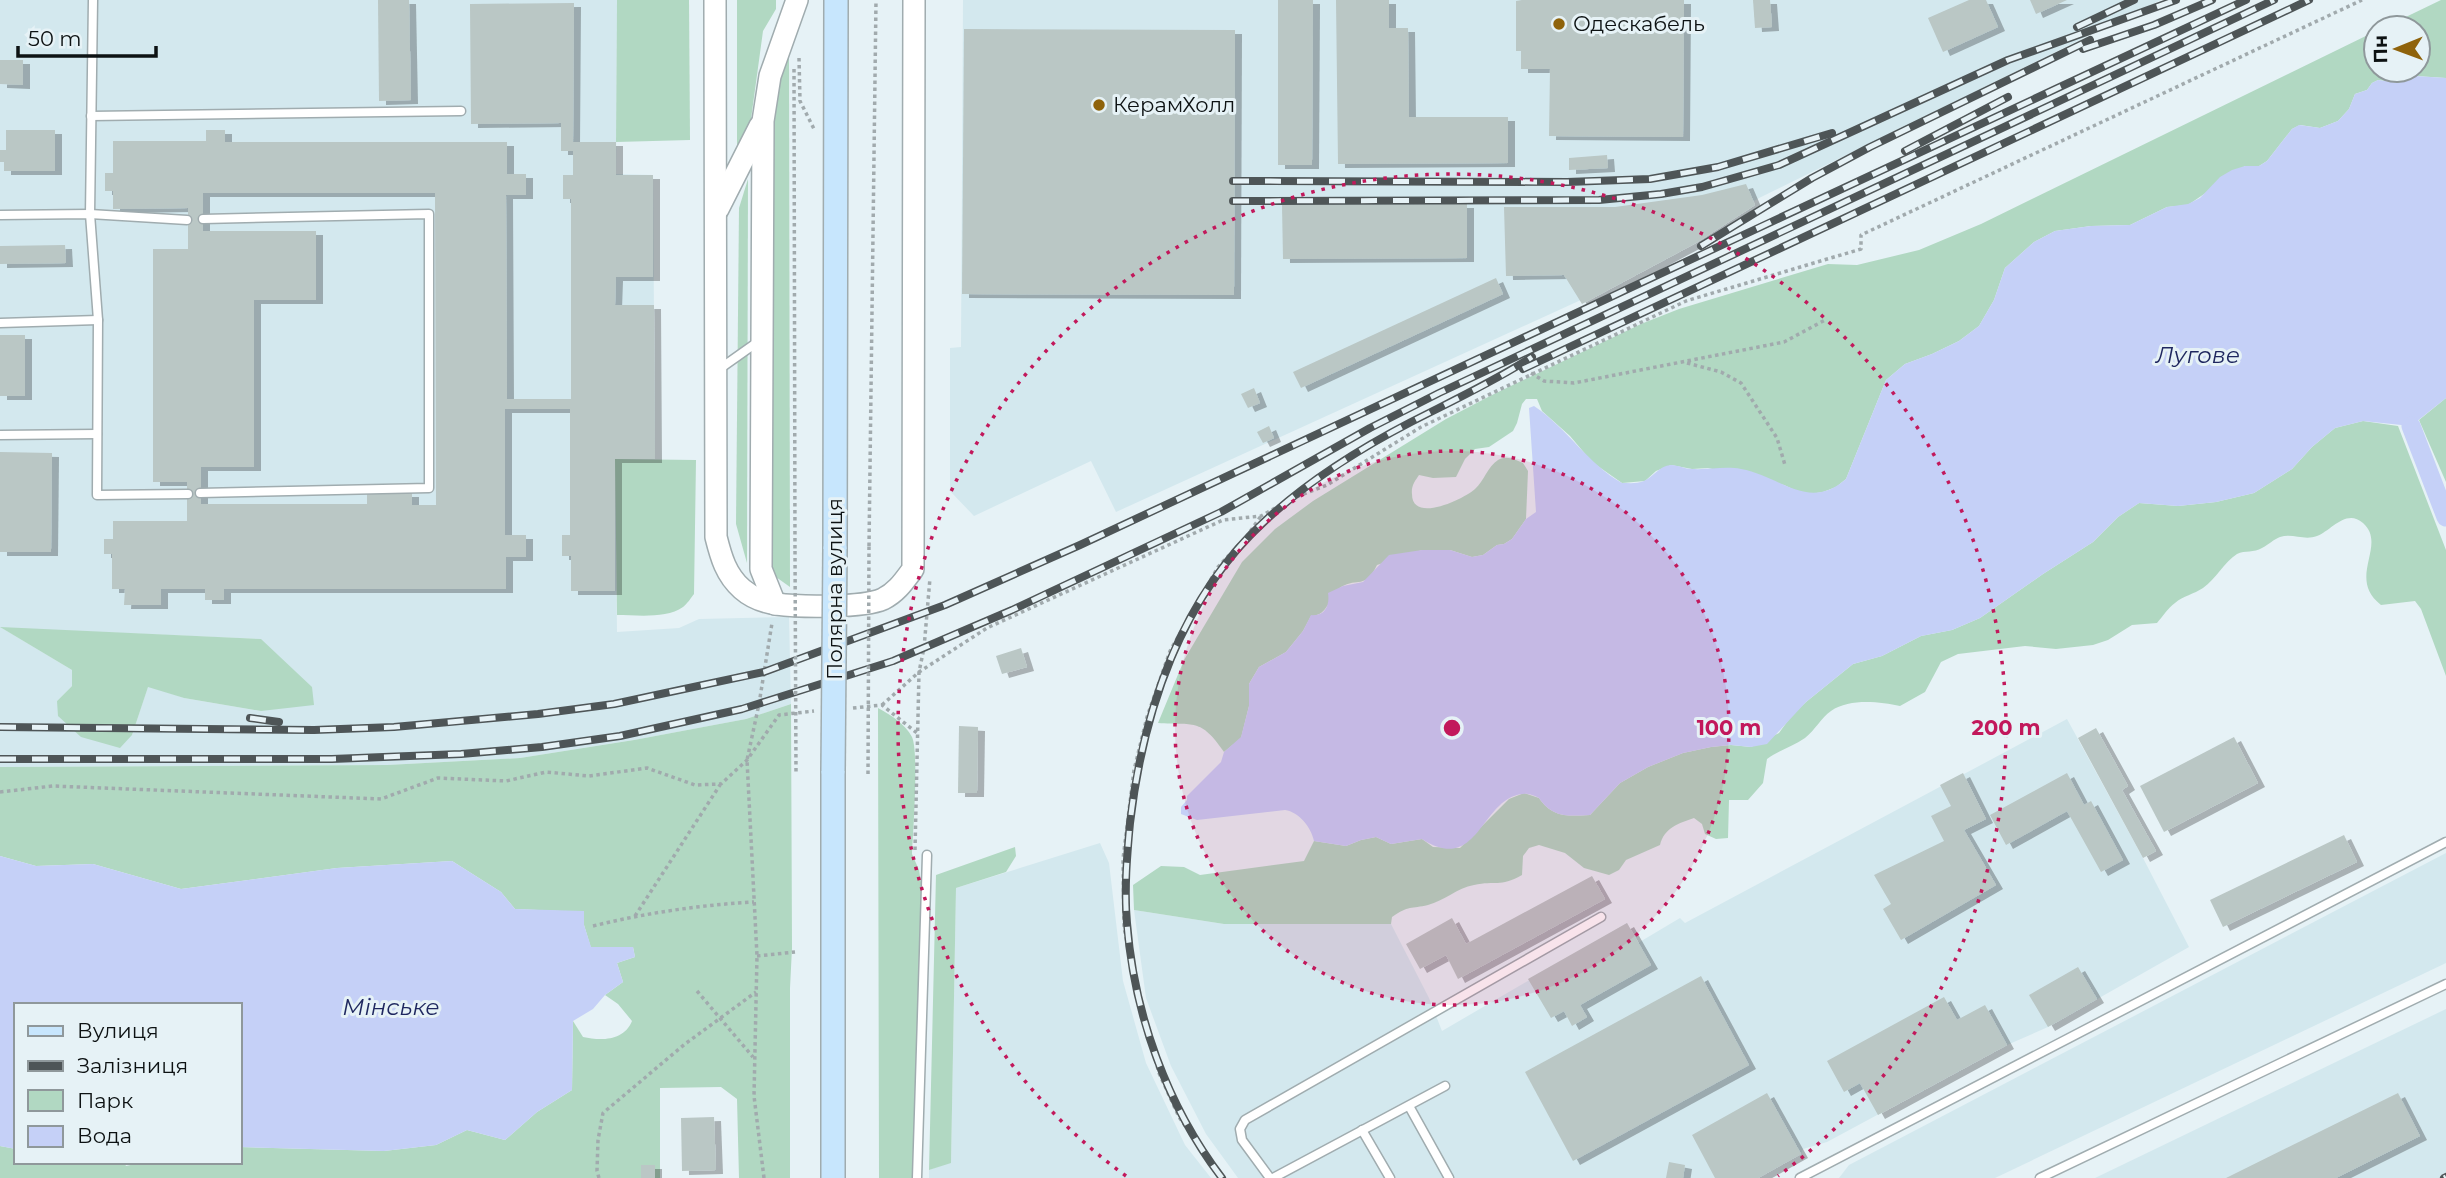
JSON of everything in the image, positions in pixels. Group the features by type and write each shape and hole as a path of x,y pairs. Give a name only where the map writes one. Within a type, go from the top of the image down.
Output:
{"main road":[{"name":"Полярна вулиця","path":"833,1178 836,0"}],"street":[{"path":"716,0 716,537 732,579 744,591 758,599 775,604 856,605 880,600 922,571 914,0"},
{"path":"775,604 761,569 763,121 770,76 797,0"},
{"path":"716,214 763,121"}],"lane":[{"path":"93,0 90,214 98,320 97,495 188,494"},
{"path":"91,116 461,111"},
{"path":"0,215 90,214 187,220"},
{"path":"201,493 429,488 429,214 203,219"},
{"path":"0,323 98,320"},
{"path":"717,371 761,339"},
{"path":"0,435 97,434"},
{"path":"1800,1178 2446,842"},
{"path":"917,1178 927,855"},
{"path":"1445,1086 1271,1178 1242,1140 1240,1129 1245,1120 1601,917"},
{"path":"2039,1178 2446,985"},
{"path":"1409,1106 1449,1178"},
{"path":"1362,1130 1390,1178"}],"path":[{"path":"868,774 876,0"},
{"path":"882,705 919,672 987,628 1223,520 1261,516 1291,499 1327,485 1421,427 1685,301 1861,249 1861,235 2362,0"},
{"path":"798,47 800,102 818,138"},
{"path":"794,57 796,773"},
{"path":"1531,373 1544,381 1574,383 1685,363 1784,342 1827,319"},
{"path":"1685,363 1721,372 1741,383 1777,438 1785,465"},
{"path":"1221,1178 1179,1117 1159,1073 1135,986 1124,927 1123,859 1134,770 1147,717 1170,651 1218,567 1247,536 1261,516"},
{"path":"915,855 919,672 924,648 922,571"},
{"path":"764,1178 754,1096 757,956 747,760 775,604"},
{"path":"635,915 721,784 747,760"},
{"path":"0,792 53,786 381,799 438,778 506,781 546,772 589,776 647,768 695,785 721,784"},
{"path":"593,926 635,915 709,904 754,902"},
{"path":"757,956 795,952"},
{"path":"697,991 755,1059"},
{"path":"599,1178 598,1140 603,1113 685,1044 756,992"}],"shaded area":[{"path":"0,0 617,0 616,174 653,175 655,459 615,459 617,632 679,628 699,619 789,617 791,704 746,719 520,758 387,765 0,767","holes":["2,628 261,639 261,711 184,698 148,686 132,735 57,701 72,686 72,670"]},
{"path":"963,0 2161,0 1759,198 1629,278 1116,512 1091,461 974,516 950,491 950,348 961,347"},
{"path":"2067,719 2189,947 2048,1027 2007,1045 1827,1142 1803,1149 1801,1154 1758,1178 1238,1178 1206,1134 1171,1066 1146,998 1134,910 1224,924 1391,924 1429,998 1442,1031 1627,923 1638,943 1680,918 1685,923"},
{"path":"1100,843 1109,863 1123,981 1146,1063 1185,1145 1211,1178 929,1178 929,1170 951,1162 956,888"},
{"path":"2446,853 2446,963 1995,1178 1839,1178 1849,1165"},
{"path":"2446,1009 2446,1178 2095,1178"}],"green space":[{"path":"617,0 689,0 690,140 616,142"},
{"path":"737,0 776,0 776,9 763,31 748,141 737,155"},
{"path":"2446,0 2446,78 2432,77 2432,14 2412,14"},
{"path":"2362,38 2362,84 2371,84 2367,90 2355,94 2349,109 2338,121 2320,128 2300,125 2292,129 2267,161 2259,166 2245,166 2188,205 2167,207 2130,225 2091,226 2055,231 2034,242 2005,268 1994,300 1979,326 1959,341 1905,364 1886,380 1846,479 1836,487 1810,494 1784,485 1708,468 1692,469 1671,465 1656,471 1645,481 1622,483 1592,462 1570,436 1542,411 1537,399 1526,399 1513,431 1489,447 1475,449 1465,459 1456,477 1433,478 1419,475 1412,489 1414,503 1420,507 1439,506 1461,498 1475,489 1498,460 1507,458 1523,463 1528,471 1526,519 1512,539 1483,555 1472,557 1450,550 1422,550 1377,565 1369,578 1341,587 1321,613 1311,616 1286,652 1259,667 1249,684 1249,706 1241,738 1224,752 1202,728 1188,724 1158,723 1184,660 1242,562 1275,529 1313,501 1446,419 1641,324 1679,309 1828,264 1857,265 1919,250 1981,224"},
{"path":"789,53 790,587 776,577 770,560 772,123 777,91"},
{"path":"748,179 747,563 736,524 739,208"},
{"path":"2446,398 2446,482 2419,420"},
{"path":"2363,421 2398,426 2446,550 2446,676 2421,609 2415,601 2381,605 2371,595 2367,584 2370,532 2357,519 2345,519 2317,536 2280,537 2259,550 2237,554 2208,584 2170,607 2157,623 2132,625 2108,640 2093,645 2056,649 2025,646 1958,654 1941,662 1925,692 1900,706 1865,702 1839,707 1827,714 1805,738 1767,759 1763,783 1748,800 1729,800 1728,838 1716,839 1705,834 1702,824 1694,818 1673,827 1665,834 1660,845 1626,860 1619,870 1609,875 1584,868 1565,853 1539,845 1529,848 1523,856 1522,875 1503,883 1468,887 1434,903 1406,909 1392,917 1391,924 1224,924 1134,910 1133,885 1161,866 1184,867 1200,875 1304,861 1314,841 1346,846 1376,837 1391,844 1422,839 1433,847 1460,848 1509,799 1524,793 1539,798 1544,805 1561,814 1590,815 1620,783 1648,767 1683,753 1711,747 1751,747 1779,733 1792,715 1853,664 1882,656 1921,636 1952,630 1980,618 2093,542 2118,517 2139,503 2178,506 2216,502 2254,493 2292,469 2312,447 2335,428"},
{"path":"615,459 696,460 694,594 676,611 651,616 617,615"},
{"path":"0,627 261,639 312,687 314,705 261,711 184,698 148,687 132,735 120,748 81,737 58,716 57,701 72,686 72,670"},
{"path":"791,704 790,1178 739,1178 737,1099 721,1087 660,1088 660,1178 0,1178 0,1146 14,1149 14,1164 126,1166 242,1164 242,1147 384,1151 436,1145 467,1130 505,1140 537,1112 572,1090 573,1021 583,1037 590,1038 611,1038 628,1028 632,1021 618,1004 605,995 623,982 617,963 635,957 633,947 591,948 584,925 584,912 515,909 501,892 452,861 337,868 181,889 93,864 36,866 0,856 0,767 387,765 520,758 746,719"},
{"path":"878,708 906,728 914,745 912,854 919,870 922,889 913,1178 879,1178"},
{"path":"1015,847 1016,856 1006,872 956,888 951,1163 929,1170 936,875"}],"water":[{"name":"Лугове","path":"2432,77 2446,78 2446,398 2411,426 2363,421 2335,428 2312,447 2292,469 2254,493 2216,502 2178,506 2139,503 2118,517 2093,542 1980,618 1952,630 1921,636 1882,656 1853,664 1806,702 1767,744 1751,747 1711,747 1683,753 1648,767 1620,783 1590,815 1561,814 1544,805 1539,798 1523,794 1509,798 1468,842 1456,848 1441,848 1422,839 1391,844 1376,837 1346,846 1314,841 1304,821 1285,810 1197,820 1181,814 1181,807 1187,796 1221,762 1224,752 1241,737 1249,706 1249,684 1259,667 1286,652 1303,631 1311,615 1320,614 1326,609 1328,593 1343,586 1363,582 1389,555 1422,550 1450,550 1472,557 1483,555 1512,539 1526,519 1536,512 1529,408 1534,406 1546,415 1599,466 1622,483 1644,481 1663,467 1671,465 1692,469 1741,469 1807,492 1832,488 1846,479 1886,380 1905,364 1959,341 1979,326 1994,300 2005,268 2034,242 2055,231 2091,226 2130,225 2167,207 2188,204 2200,198 2220,177 2232,170 2259,166 2267,161 2292,129 2299,125 2320,128 2338,121 2349,109 2355,94 2367,90 2371,84 2432,84"},
{"name":"Мінське","path":"0,856 36,866 93,864 181,889 337,868 452,861 501,892 515,909 584,911 584,925 591,947 633,947 635,957 617,963 623,982 605,995 593,1009 573,1021 572,1090 537,1112 505,1140 467,1130 436,1145 384,1151 242,1147 242,1003 14,1003 14,1149 0,1146"}],"building":[{"path":"378,0 409,0 411,100 379,101"},
{"path":"1278,0 1313,0 1312,165 1278,165"},
{"path":"1336,0 1389,0 1389,28 1408,28 1409,117 1508,117 1508,163 1338,164"},
{"path":"1684,0 1683,137 1549,136 1550,69 1521,69 1521,51 1516,51 1516,1"},
{"path":"1753,0 1770,0 1772,27 1755,28"},
{"path":"1969,0 1986,0 1998,27 1943,52 1928,18"},
{"path":"2030,0 2067,0 2036,14"},
{"path":"574,3 573,142 616,142 616,175 653,175 653,277 616,277 615,305 654,305 655,459 615,459 615,591 571,591 571,556 562,556 562,535 570,535 570,409 505,409 505,535 526,535 526,557 506,557 506,589 224,589 224,600 205,600 205,589 161,589 161,605 124,605 125,589 112,589 112,554 104,554 104,539 113,539 113,521 187,521 187,482 153,482 153,249 188,249 188,208 113,209 113,191 105,191 105,173 113,173 113,141 206,141 206,130 225,130 225,142 507,142 507,174 526,174 526,195 506,195 507,399 571,399 571,199 563,199 563,175 573,175 573,151 561,151 561,123 471,124 470,4","holes":["203,193 435,193 436,505 412,505 412,493 367,493 367,504 201,504 201,467 254,467 254,300 316,300 316,231 203,231"]},
{"name":"КерамХолл","path":"964,29 1235,30 1234,295 962,294"},
{"path":"0,60 23,60 23,85 0,84"},
{"path":"6,130 55,130 55,171 4,171 4,162 0,162 0,150 6,150"},
{"path":"1607,155 1608,168 1569,170 1569,158"},
{"path":"1746,184 1755,205 1696,243 1582,304 1564,275 1506,276 1504,207 1615,207 1702,195"},
{"path":"1467,204 1467,258 1283,259 1282,205"},
{"path":"65,245 66,263 0,264 0,246"},
{"path":"1496,278 1503,294 1301,388 1293,372"},
{"path":"0,335 25,335 25,396 0,396"},
{"path":"1254,388 1260,403 1248,408 1241,394"},
{"path":"1269,426 1274,438 1263,443 1257,432"},
{"path":"0,452 52,453 51,552 0,552"},
{"path":"1021,648 1027,667 1002,674 996,656"},
{"path":"959,726 978,727 977,793 958,793"},
{"path":"2096,728 2128,786 2122,790 2156,851 2143,858 2078,738"},
{"path":"2234,737 2258,783 2164,832 2140,786"},
{"path":"1963,773 1986,819 1964,830 1996,885 1901,940 1883,909 1891,904 1874,875 1944,841 1931,816 1951,806 1940,785"},
{"path":"2067,773 2084,805 2091,801 2123,860 2101,872 2067,811 2006,845 1990,815"},
{"path":"2344,835 2357,862 2223,927 2210,900"},
{"path":"1592,876 1605,899 1458,979 1446,955 1420,969 1406,944 1452,918 1466,944"},
{"path":"1627,923 1651,965 1580,1005 1587,1017 1572,1026 1564,1011 1551,1018 1528,979"},
{"path":"2078,967 2097,999 2048,1027 2029,995"},
{"path":"1701,976 1749,1065 1573,1161 1525,1072"},
{"path":"1944,997 1957,1020 1985,1005 2007,1045 1878,1115 1860,1083 1844,1092 1827,1061"},
{"path":"1767,1093 1801,1154 1758,1178 1715,1178 1692,1135"},
{"path":"2398,1093 2420,1136 2336,1178 2226,1178"},
{"path":"714,1117 716,1170 682,1171 681,1118"},
{"path":"1669,1162 1685,1165 1683,1178 1666,1178"},
{"path":"641,1165 655,1165 655,1178 641,1178"}],"waterway":[{"path":"2411,426 2446,517"}],"railway":[{"path":"2077,27 2134,0"},
{"path":"1233,201 1599,200 1702,187 1779,165 2008,60 2176,0"},
{"path":"2083,49 2154,25 2212,0"},
{"path":"0,727 314,730 394,727 614,704 764,672 945,605 1080,545 2246,0"},
{"path":"0,759 332,759 461,754 542,747 620,736 742,709 893,661 1012,610 1221,512 1370,428 1439,393 2274,0"},
{"path":"1523,369 2309,0"},
{"path":"1701,246 1812,178 1870,147 2090,40"},
{"path":"1905,151 2008,97"},
{"path":"1233,181 1567,182 1650,179 1718,167 1832,133"},
{"path":"1222,1178 1185,1121 1156,1058 1137,991 1127,923 1127,860 1136,781 1156,698 1171,658 1189,620 1211,584 1236,551 1282,506 1317,479 1373,443 1532,357"},
{"path":"250,718 279,722"}],"place":[{"name":"Одескабель","path":"1559,24"},
{"name":"КерамХолл","path":"1099,105"}]}
